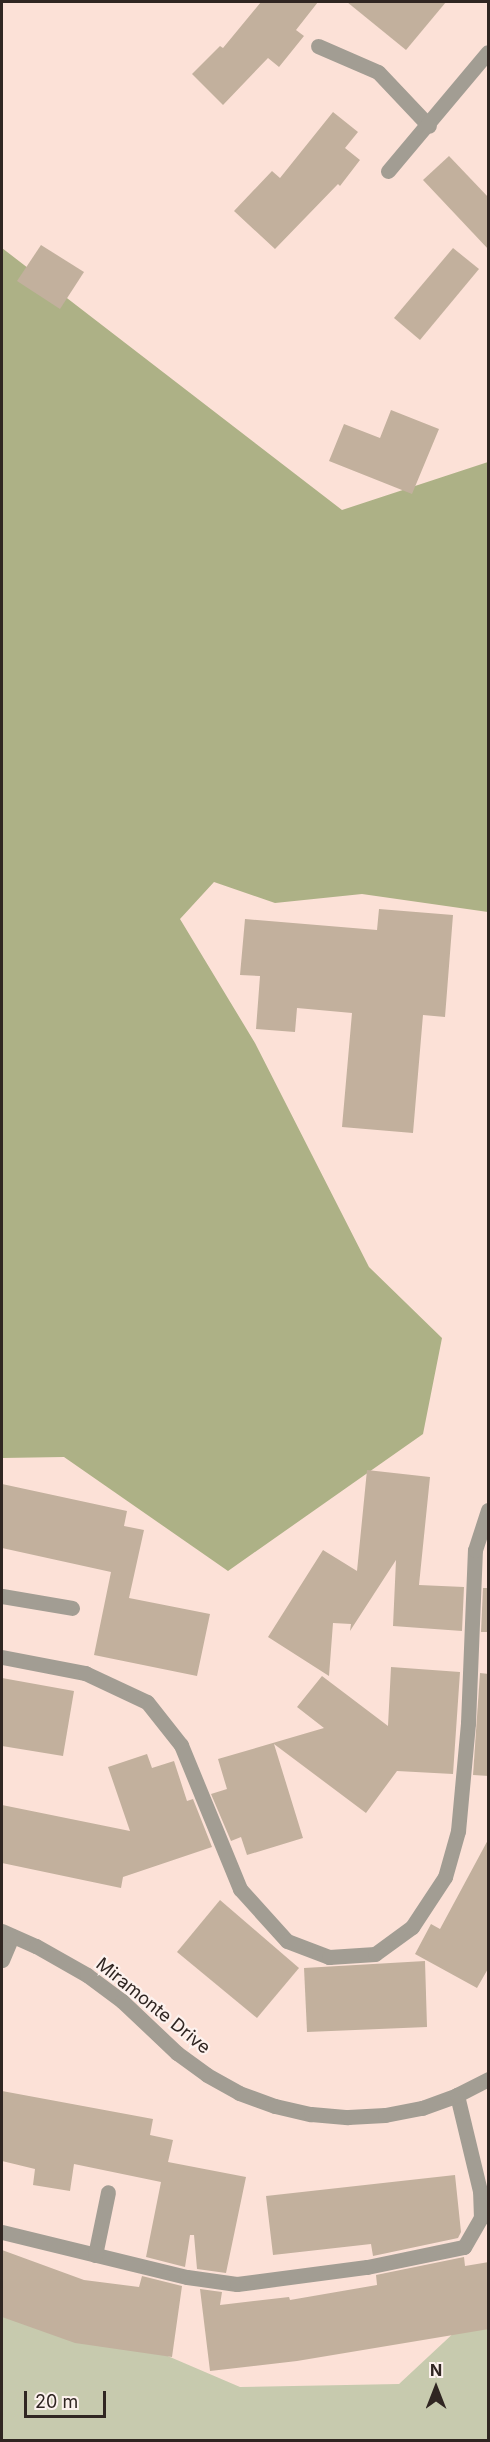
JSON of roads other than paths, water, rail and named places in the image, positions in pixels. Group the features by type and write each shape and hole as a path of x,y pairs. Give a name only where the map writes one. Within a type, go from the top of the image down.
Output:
{"street":[{"path":"318,46 378,72 429,126"},
{"path":"388,171 429,126 489,52"},
{"path":"2,1657 85,1673 147,1702 181,1745 240,1889 248,1898 287,1941 329,1957 375,1954 412,1927 445,1876 458,1831 468,1723 475,1550 489,1510"},
{"path":"2,1596 72,1608"},
{"path":"2,1960 7,1934"},
{"name":"Miramonte Drive","path":"7,1934 36,1946 87,1975 122,2001 177,2053 207,2075 239,2093 274,2106 311,2114 348,2117 385,2115 457,2095 489,2079"},
{"path":"2,2232 187,2277 237,2284 367,2267 465,2247 481,2218 480,2191 457,2095"},
{"path":"95,2255 108,2192"}]}
